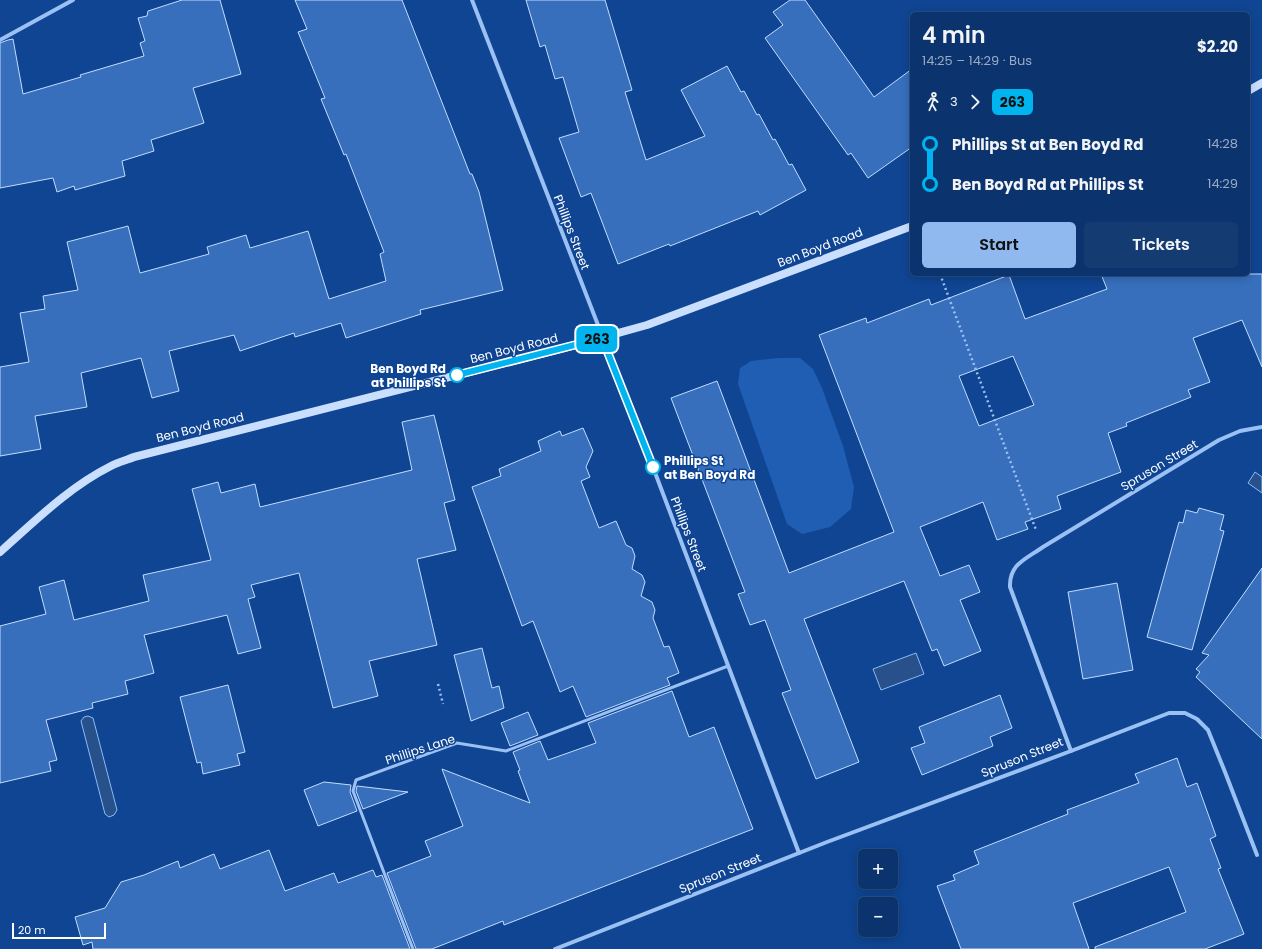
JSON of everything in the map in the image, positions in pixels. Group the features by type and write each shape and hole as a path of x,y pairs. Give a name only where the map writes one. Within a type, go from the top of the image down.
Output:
{"street":[{"path":"0,40 73,0"},
{"name":"Phillips Street","path":"472,0 648,454 799,853"},
{"path":"1250,90 1262,83"},
{"name":"Ben Boyd Road","path":"0,552 56,503 77,487 97,473 134,457 602,338 647,325 910,227"},
{"name":"Spruson Street","path":"555,949 799,853 1071,751 1010,587 1012,571 1018,564 1043,548 1230,435 1240,431 1262,427"},
{"path":"1071,751 1169,713 1185,713 1197,719 1208,730 1257,855"}],"lane":[{"name":"Phillips Lane","path":"413,949 352,791 356,780 457,743 506,751 728,666"}],"path":[{"path":"941,276 1043,548"},
{"path":"438,684 443,704"}],"shaded area":[{"path":"779,358 800,358 813,369 822,388 843,446 854,487 851,509 830,527 802,534 787,524 738,384 740,368 751,361"},
{"path":"1255,472 1262,477 1262,493 1248,483"},
{"path":"916,653 924,674 881,690 873,669"},
{"path":"88,716 93,718 117,810 114,815 109,817 105,814 81,721 84,717"}],"building":[{"path":"182,0 220,0 241,74 193,88 204,123 151,140 154,151 122,161 125,176 75,190 74,186 57,192 53,178 0,188 0,43 13,39 23,94 144,56 140,43 145,41 138,18 147,16 148,11"},
{"path":"295,0 402,0 470,174 472,174 479,192 503,290 420,310 421,314 346,338 341,323 295,337 294,333 240,351 234,335 169,351 179,391 152,398 141,358 81,373 87,407 35,416 41,449 0,456 0,367 29,362 20,313 45,309 43,296 78,290 67,242 128,226 140,273 209,254 207,247 246,235 250,248 308,231 329,299 386,281 380,254 384,252 346,154 344,155 321,99 325,98 298,32 307,29"},
{"path":"526,0 605,0 632,90 625,92 646,160 705,136 681,90 727,66 741,92 744,91 773,140 775,139 789,165 792,164 806,190 760,215 758,211 670,246 669,244 618,264 591,193 581,197 559,138 579,132 563,77 555,79 545,45 540,47"},
{"path":"790,0 805,0 874,97 910,70 910,148 868,178 851,153 848,155 765,38 783,25 773,12"},
{"path":"1250,274 1262,274 1262,367 1242,320 1193,338 1210,382 1188,390 1191,397 1126,423 1127,426 1108,433 1121,472 1057,496 1061,509 1025,522 1028,529 997,540 983,502 920,527 940,576 969,565 980,592 960,600 981,651 944,666 937,649 932,651 904,581 804,619 859,762 816,779 782,693 791,690 765,620 750,625 738,594 745,592 671,398 717,381 789,573 894,532 819,335 866,318 867,323 929,299 931,305 1006,276 1009,276 1025,319 1107,289 1102,276 1250,276","holes":["1013,356 1034,405 979,426 959,376"]},
{"path":"434,415 455,500 444,503 456,550 417,559 437,645 369,661 378,696 333,708 299,573 251,585 255,597 248,599 261,648 238,654 227,615 144,635 154,673 125,681 128,694 92,703 93,708 46,720 57,760 49,762 51,771 0,783 0,626 46,614 39,587 64,580 74,620 149,601 143,575 211,560 192,489 218,482 221,493 255,484 260,507 412,470 402,422"},
{"path":"583,428 593,451 586,467 590,477 581,481 599,528 616,521 626,545 632,548 635,556 632,569 642,575 645,582 641,596 652,602 655,610 653,618 664,647 669,646 679,673 667,678 670,685 586,717 573,686 560,692 533,621 522,626 472,487 501,476 499,469 541,451 538,441 560,431 562,436"},
{"path":"1199,508 1224,515 1220,530 1224,531 1192,650 1147,637 1179,522 1183,523 1186,510 1197,513"},
{"path":"1262,568 1262,739 1196,677 1200,672 1196,669 1209,655 1202,653"},
{"path":"1117,583 1133,670 1083,679 1068,592"},
{"path":"482,648 492,688 499,686 504,708 471,721 454,655"},
{"path":"228,685 245,752 237,754 240,765 203,774 201,762 197,763 180,697"},
{"path":"672,691 689,737 714,727 753,829 504,925 503,921 432,949 416,949 387,873 431,856 425,841 463,826 442,769 530,803 518,771 520,770 513,752 540,741 548,760 596,743 588,723"},
{"path":"1000,695 1012,728 990,737 993,746 922,775 911,748 925,743 919,727"},
{"path":"528,712 538,735 510,746 501,723"},
{"path":"1177,758 1187,787 1197,783 1216,836 1210,839 1221,868 1218,869 1244,934 1205,949 1095,949 1095,947 1186,912 1169,867 1073,903 1089,949 961,949 937,886 955,880 953,875 979,864 974,851 1068,814 1067,810 1139,783 1135,774"},
{"path":"324,782 351,785 350,792 357,811 318,826 304,790"},
{"path":"357,786 408,792 363,809 356,791"},
{"path":"269,850 285,891 334,873 338,883 373,870 376,877 382,875 410,949 93,949 92,942 83,945 75,917 105,908 121,882 144,875 178,861 180,868 214,854 220,869"}],"bus line":[{"name":"263","path":"457,375 602,338 653,467"}],"place":[{"name":"Ben Boyd Rd at Phillips St","path":"457,375"},
{"name":"Phillips St at Ben Boyd Rd","path":"653,467"}]}
